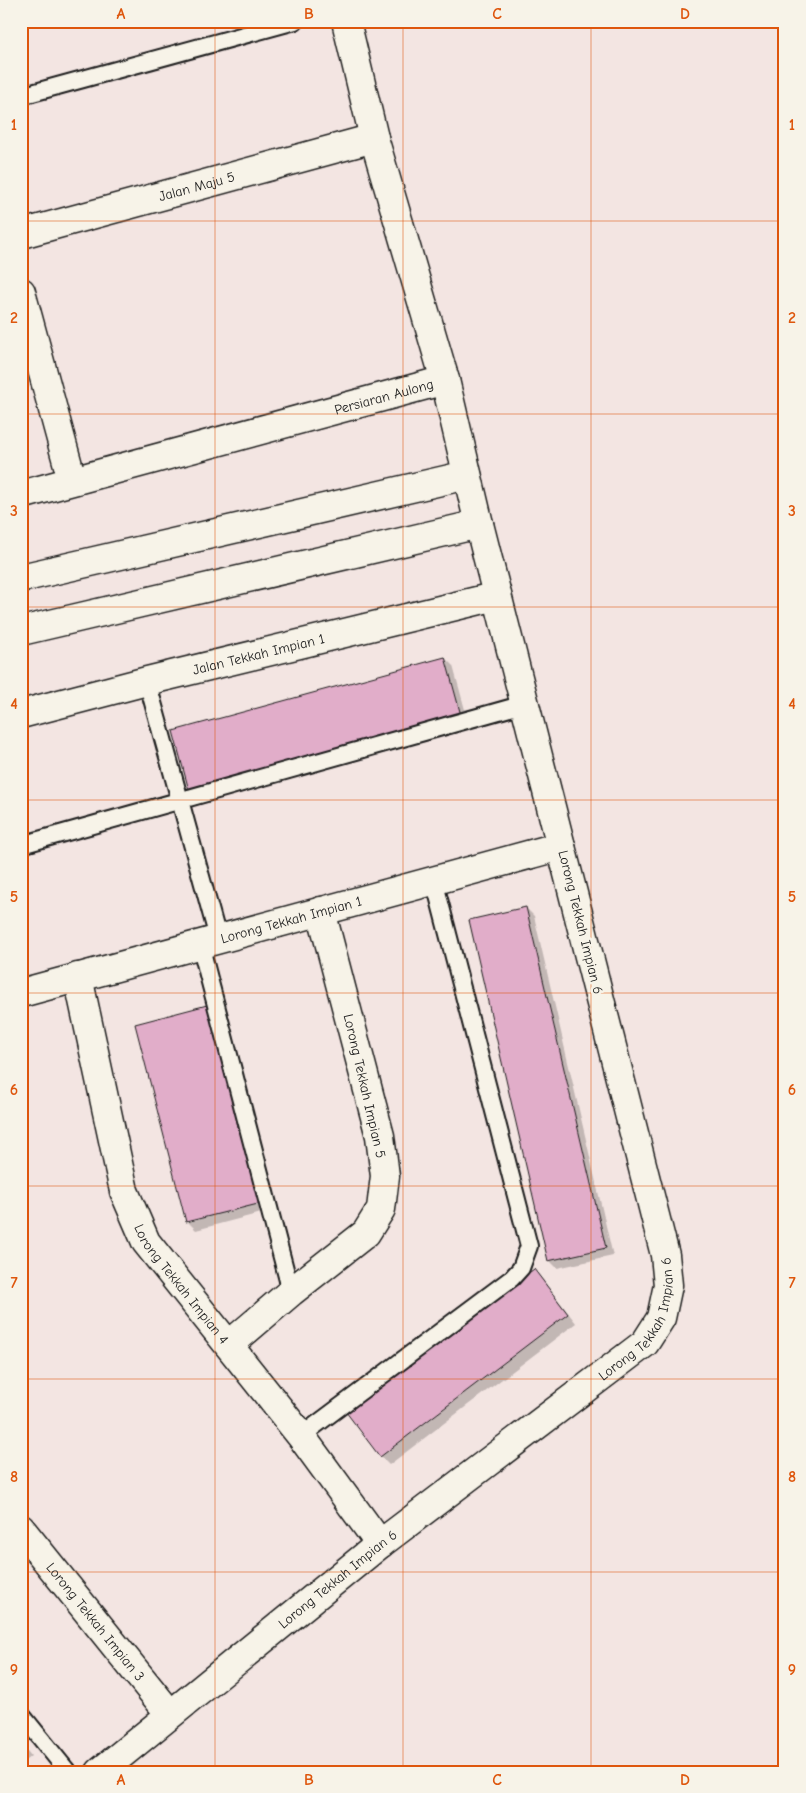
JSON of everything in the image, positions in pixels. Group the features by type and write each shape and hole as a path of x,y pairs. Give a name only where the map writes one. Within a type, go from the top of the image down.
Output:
{"street":[{"name":"Persiaran Aulong","path":"21,495 445,380 374,138 346,21"},
{"name":"Jalan Maju 5","path":"21,234 374,138"},
{"path":"21,292 30,359 72,480"},
{"name":"Lorong Tekkah Impian 6","path":"100,1772 380,1544 645,1343 661,1318 668,1286 665,1256 466,476 445,380"},
{"path":"21,578 466,476"},
{"path":"21,631 479,524"},
{"name":"Jalan Tekkah Impian 1","path":"21,714 146,681 497,596"},
{"name":"Lorong Tekkah Impian 1","path":"21,993 561,846"},
{"name":"Lorong Tekkah Impian 5","path":"229,1345 291,1292 366,1233 381,1209 385,1176 380,1136 321,911"},
{"name":"Lorong Tekkah Impian 4","path":"78,978 124,1191 146,1242 301,1436 380,1544"},
{"name":"Lorong Tekkah Impian 3","path":"21,1529 170,1714"}],"lane":[{"path":"21,96 295,21"},
{"path":"146,681 180,800 209,941 291,1292"},
{"path":"21,845 524,704"},
{"path":"301,1436 512,1278 521,1268 529,1246 434,880"},
{"path":"21,1714 68,1772"}],"building":[{"path":"445,657 462,719 190,794 173,731"},
{"path":"526,907 606,1248 548,1261 469,920"},
{"path":"211,1004 262,1203 186,1222 135,1024"},
{"path":"534,1269 568,1314 380,1457 346,1412"}]}
